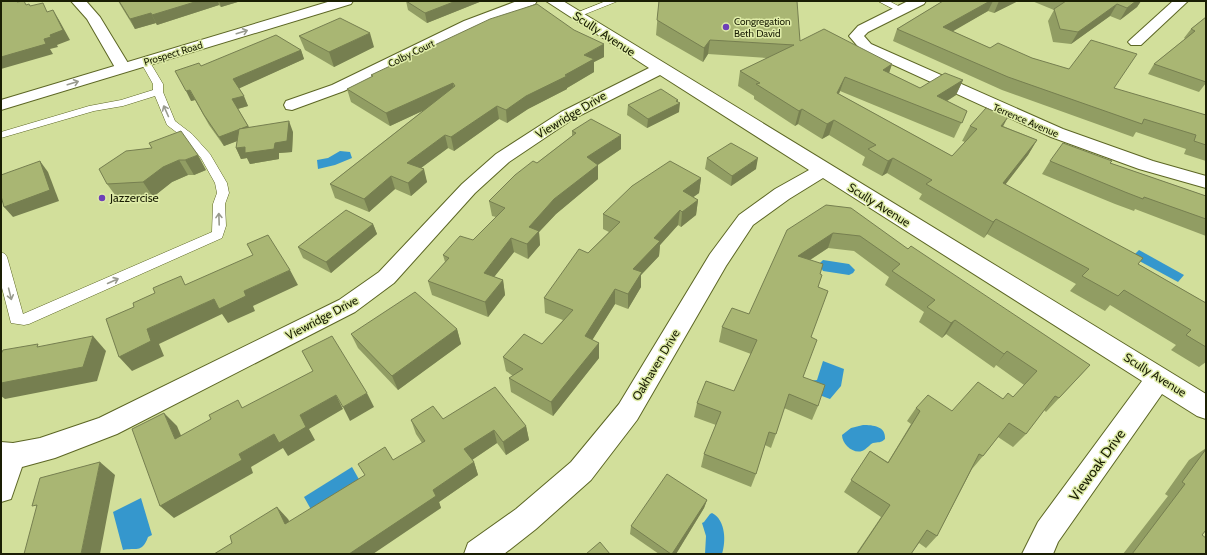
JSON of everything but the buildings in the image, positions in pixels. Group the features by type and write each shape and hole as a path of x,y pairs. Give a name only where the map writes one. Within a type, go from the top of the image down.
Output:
{"street":[{"path":"78,1 93,17 119,62"},
{"name":"Prospect Road","path":"1,105 119,62 303,1"},
{"name":"Prospect Road","path":"1,91 119,62 146,61 346,1"},
{"name":"Colby Court","path":"292,105 338,88 468,24 530,1"},
{"name":"Scully Avenue","path":"553,1 659,69 1206,408"},
{"path":"902,10 919,1"},
{"path":"1136,42 1181,1"},
{"name":"Terrence Avenue","path":"902,10 863,29 856,36 866,47 1050,130 1146,165 1206,182"},
{"name":"Viewridge Drive","path":"7,456 66,442 108,426 349,306 392,273 436,222 482,175 514,150 562,118 620,86 659,69"},
{"name":"Oakhaven Drive","path":"479,554 526,519 581,470 628,412 718,260 746,220 782,194 823,170"},
{"name":"Viewoak Drive","path":"1037,554 1048,532 1159,378"},
{"path":"1,489 7,456"}],"lane":[{"path":"575,15 614,1"},
{"path":"882,1 902,10"},
{"path":"1,257 16,319 24,320 218,235 220,226 219,204 223,193 220,183 206,156 188,136 171,123 158,92 158,84 146,61"},
{"path":"1,135 72,113 123,103 158,92"}],"water":[{"path":"340,151 350,152 352,158 335,165 318,169 317,160 328,158"},
{"path":"1139,250 1184,275 1178,282 1132,257"},
{"path":"823,260 849,264 855,270 849,275 823,271 819,264"},
{"path":"823,361 844,369 841,386 830,399 814,393 809,381 817,380"},
{"path":"863,425 878,427 883,431 885,439 881,442 873,443 859,452 852,450 844,442 842,435 851,428"},
{"path":"352,467 361,483 313,513 304,497"},
{"path":"141,498 152,535 148,537 141,548 123,550 113,512"},
{"path":"712,513 717,516 724,532 722,554 705,554 706,536 702,523"}],"place":[{"name":"Congregation Beth David","path":"726,27"},
{"name":"Jazzercise","path":"102,198"}]}
